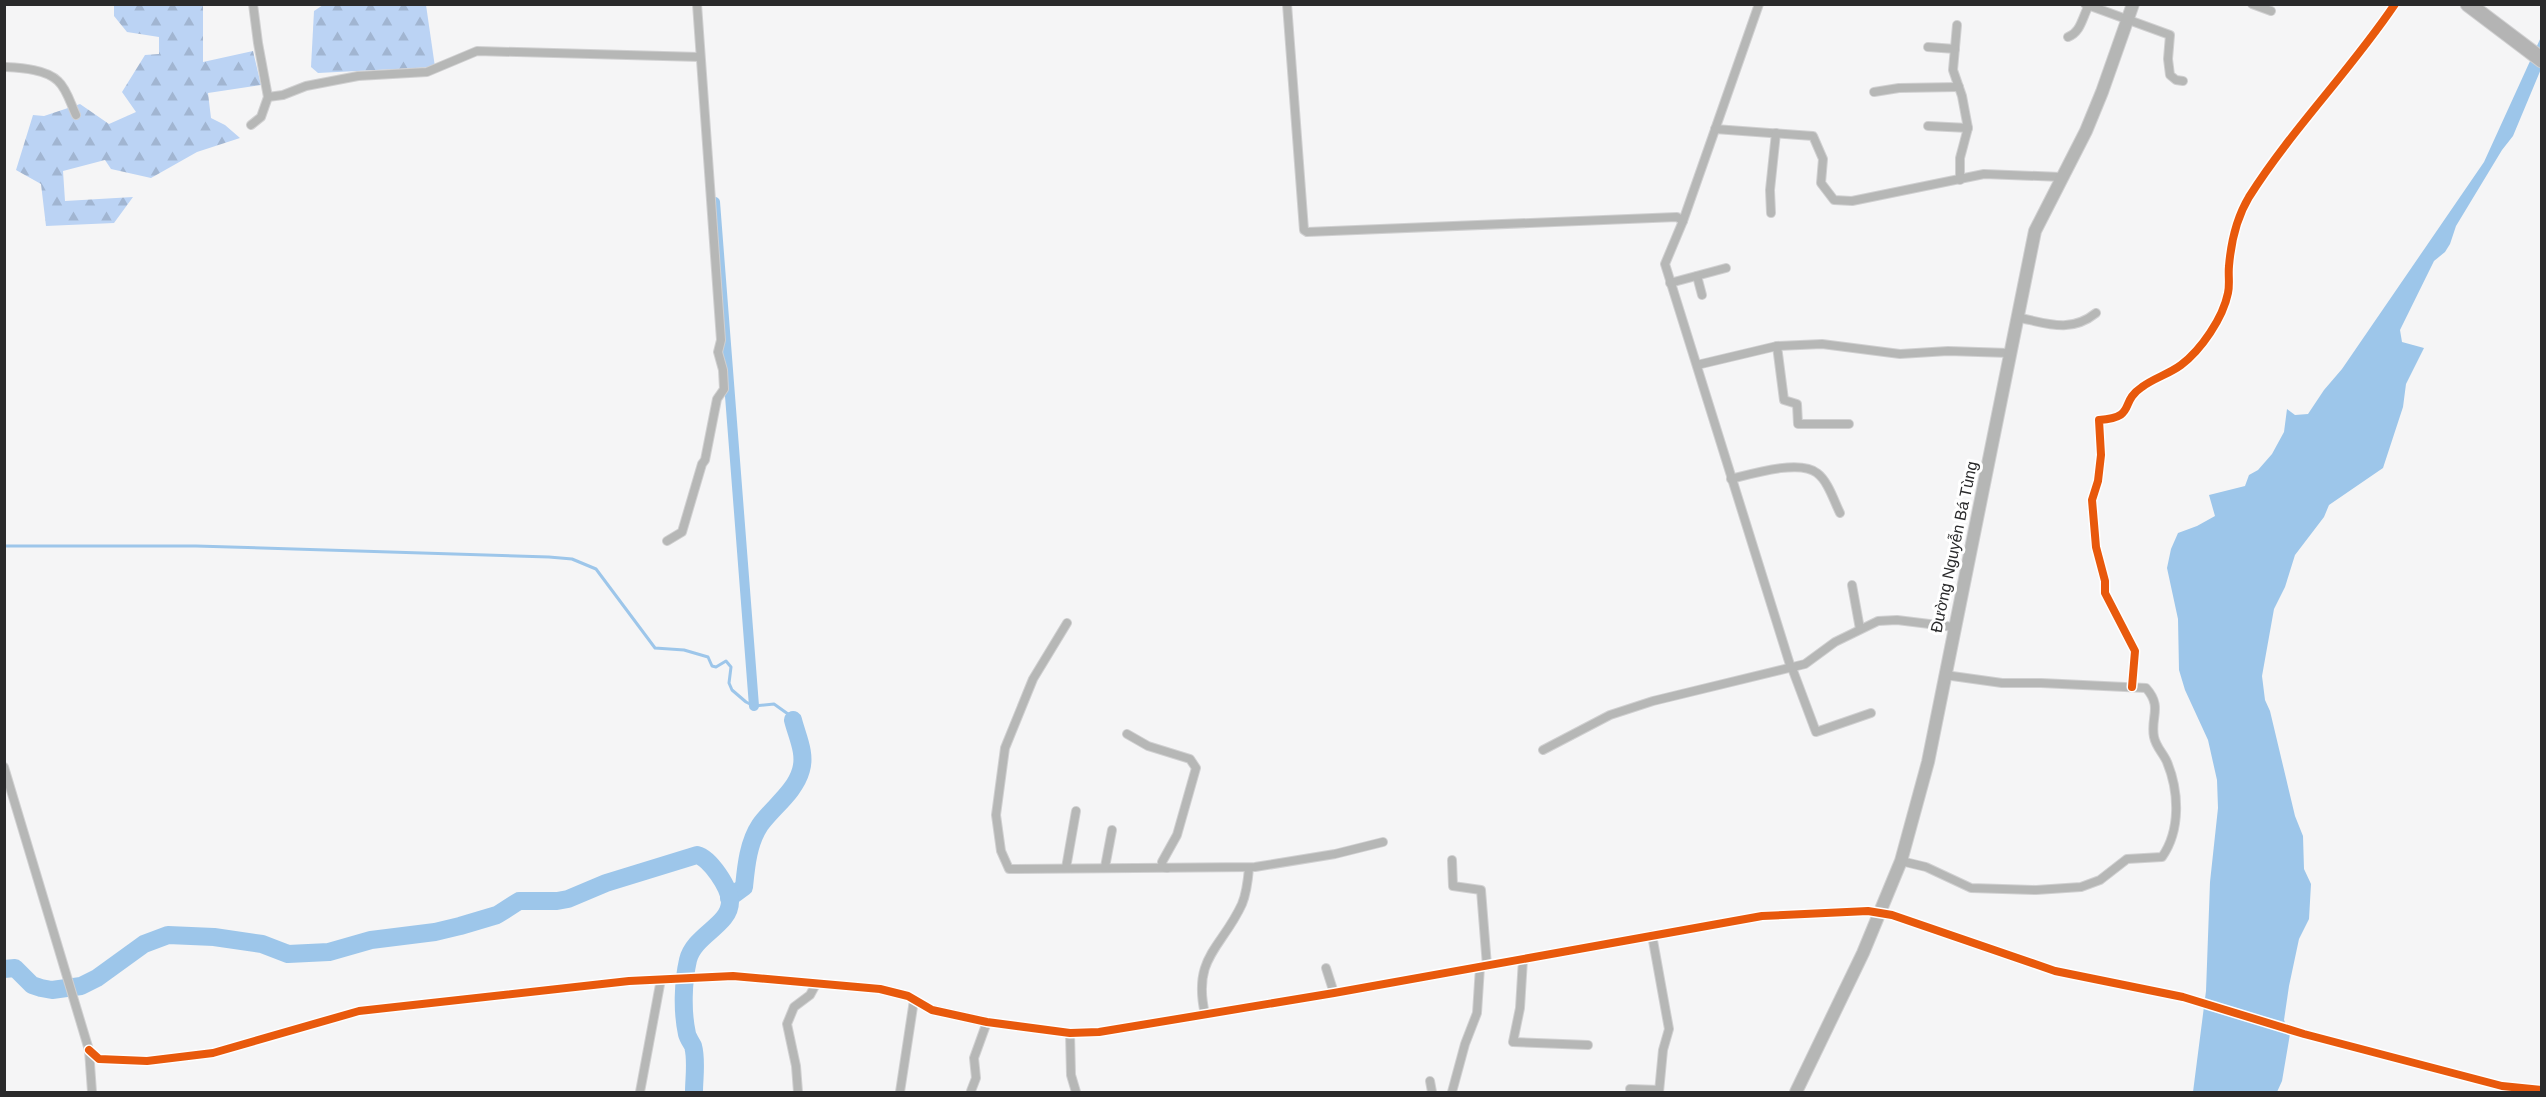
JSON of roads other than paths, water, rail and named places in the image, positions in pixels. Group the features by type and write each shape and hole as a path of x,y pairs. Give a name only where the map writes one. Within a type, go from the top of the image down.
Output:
{"highway":[{"path":"2468,4 2541,60"}],"main road":[{"name":"Đường Nguyễn Bá Tùng","path":"1796,1092 1880,913 1901,861 1919,800 2035,231 2098,102 2133,4"}],"street":[{"path":"251,125 261,117 268,97 258,43 254,4"},
{"path":"667,541 676,538 682,532 705,460 717,399 724,389 723,370 718,352 721,340 697,4"},
{"path":"1287,4 1304,230 1307,232 1677,217 1683,221"},
{"path":"1759,4 1683,221 1665,264 1791,668 1816,732 1871,713"},
{"path":"2252,4 2271,11"},
{"path":"2132,687 2135,651 2105,593 2105,580 2096,547 2092,500 2098,481 2101,455 2099,420 2122,416 2136,390 2182,364 2195,352 2226,302 2235,231 2249,197 2395,4"},
{"path":"2068,37 2076,34 2079,29 2087,5 2170,34 2168,59 2170,75 2176,80 2183,81"},
{"path":"1957,25 1953,70 1968,128 1960,158 1959,180"},
{"path":"1928,47 1955,49"},
{"path":"268,97 283,95 306,86 358,76 427,72 477,51 700,57"},
{"path":"4,67 32,71 57,80 76,115"},
{"path":"1874,92 1899,88 1959,87"},
{"path":"1928,126 1968,128"},
{"path":"1715,129 1813,136 1822,159 1821,183 1834,200 1852,201 1996,174 2061,177"},
{"path":"1771,213 1770,190 1776,133"},
{"path":"1670,283 1726,268"},
{"path":"1696,276 1702,295"},
{"path":"2016,317 2071,325 2084,322 2096,313"},
{"path":"1697,365 1776,346 1831,345 1899,354 1948,351 2010,353"},
{"path":"1776,346 1784,400 1797,404 1798,424 1849,424"},
{"path":"1731,479 1794,467 1809,469 1824,480 1840,513"},
{"path":"1852,585 1860,628"},
{"path":"1543,750 1610,715 1653,701 1805,664 1860,628 1878,621 1897,620 1954,627"},
{"path":"1067,623 1032,679 1005,748 996,815 1001,851 1009,869 1249,867 1335,854 1383,842"},
{"path":"1901,861 1926,867 1971,888 2036,890 2081,887 2100,880 2127,859 2162,856 2170,842 2177,800 2168,763 2154,740 2156,707 2152,695 2146,688 2001,683 1945,675"},
{"path":"1128,734 1148,746 1190,759 1196,768 1177,835 1162,862 1164,867 1168,868"},
{"path":"4,767 89,1050 92,1092"},
{"path":"1066,868 1076,811"},
{"path":"1105,867 1112,830"},
{"path":"1452,860 1453,886 1481,890 1484,966 1477,1014 1465,1044 1452,1092"},
{"path":"1205,1014 1201,996 1204,966 1242,904 1249,867"},
{"path":"89,1050 99,1059 147,1061 213,1053 358,1011 666,979 733,976 880,988 914,1000 932,1010 987,1022 1070,1033 1099,1032 1334,993 1762,916 1868,911 2055,971 2182,997 2304,1034 2502,1086 2541,1090"},
{"path":"1630,1089 1659,1091 1663,1050 1669,1029 1652,935"},
{"path":"1523,959 1520,1008 1513,1042 1588,1046"},
{"path":"1326,968 1334,993"},
{"path":"640,1092 666,979"},
{"path":"798,1092 796,1066 787,1024 794,1007 810,996 816,984"},
{"path":"900,1092 914,1000"},
{"path":"971,1091 976,1078 975,1058 987,1022"},
{"path":"1070,1033 1071,1076 1076,1092"},
{"path":"1430,1081 1432,1092"}],"waterway":[{"path":"715,202 754,706"},
{"path":"4,546 196,546 572,559 596,569 655,648 684,650 708,657 712,666 716,667 726,661 731,667 729,683 732,690 754,706 774,704 793,720"},
{"path":"729,898 744,887 748,855 756,832 765,818 794,785 801,770 802,751 793,720"},
{"path":"4,969 15,968 32,985 41,988 52,990 81,986 97,978 144,944 168,935 214,937 262,944 288,954 329,952 371,940 435,932 460,926 497,915 519,901 568,899 606,883 697,855 708,862 718,874 727,889 730,902 724,917 692,951 686,969 684,1016 687,1034 694,1051 694,1092"}]}
